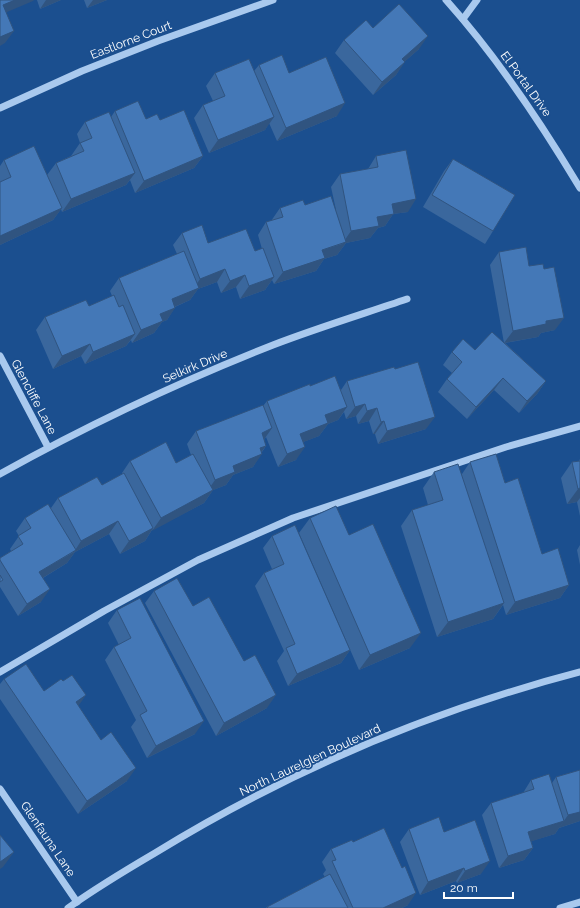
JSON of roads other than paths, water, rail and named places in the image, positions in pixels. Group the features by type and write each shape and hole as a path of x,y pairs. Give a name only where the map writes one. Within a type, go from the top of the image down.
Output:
{"street":[{"name":"Eastlorne Court","path":"0,108 82,71 151,43 273,0"},
{"name":"El Portal Drive","path":"446,0 463,19 513,84 547,132 580,188"},
{"path":"463,19 477,0"},
{"name":"Selkirk Drive","path":"0,474 48,447 176,386 274,345 407,299"},
{"name":"Glencliffe Lane","path":"0,356 48,447"},
{"path":"0,672 104,611 198,560 293,518 506,447 580,426"},
{"name":"North Laurelglen Boulevard","path":"68,908 198,827 273,787 350,751 455,709 536,683 580,672"},
{"name":"Glenfauna Lane","path":"0,789 77,902"},
{"path":"560,908 580,902"}]}
